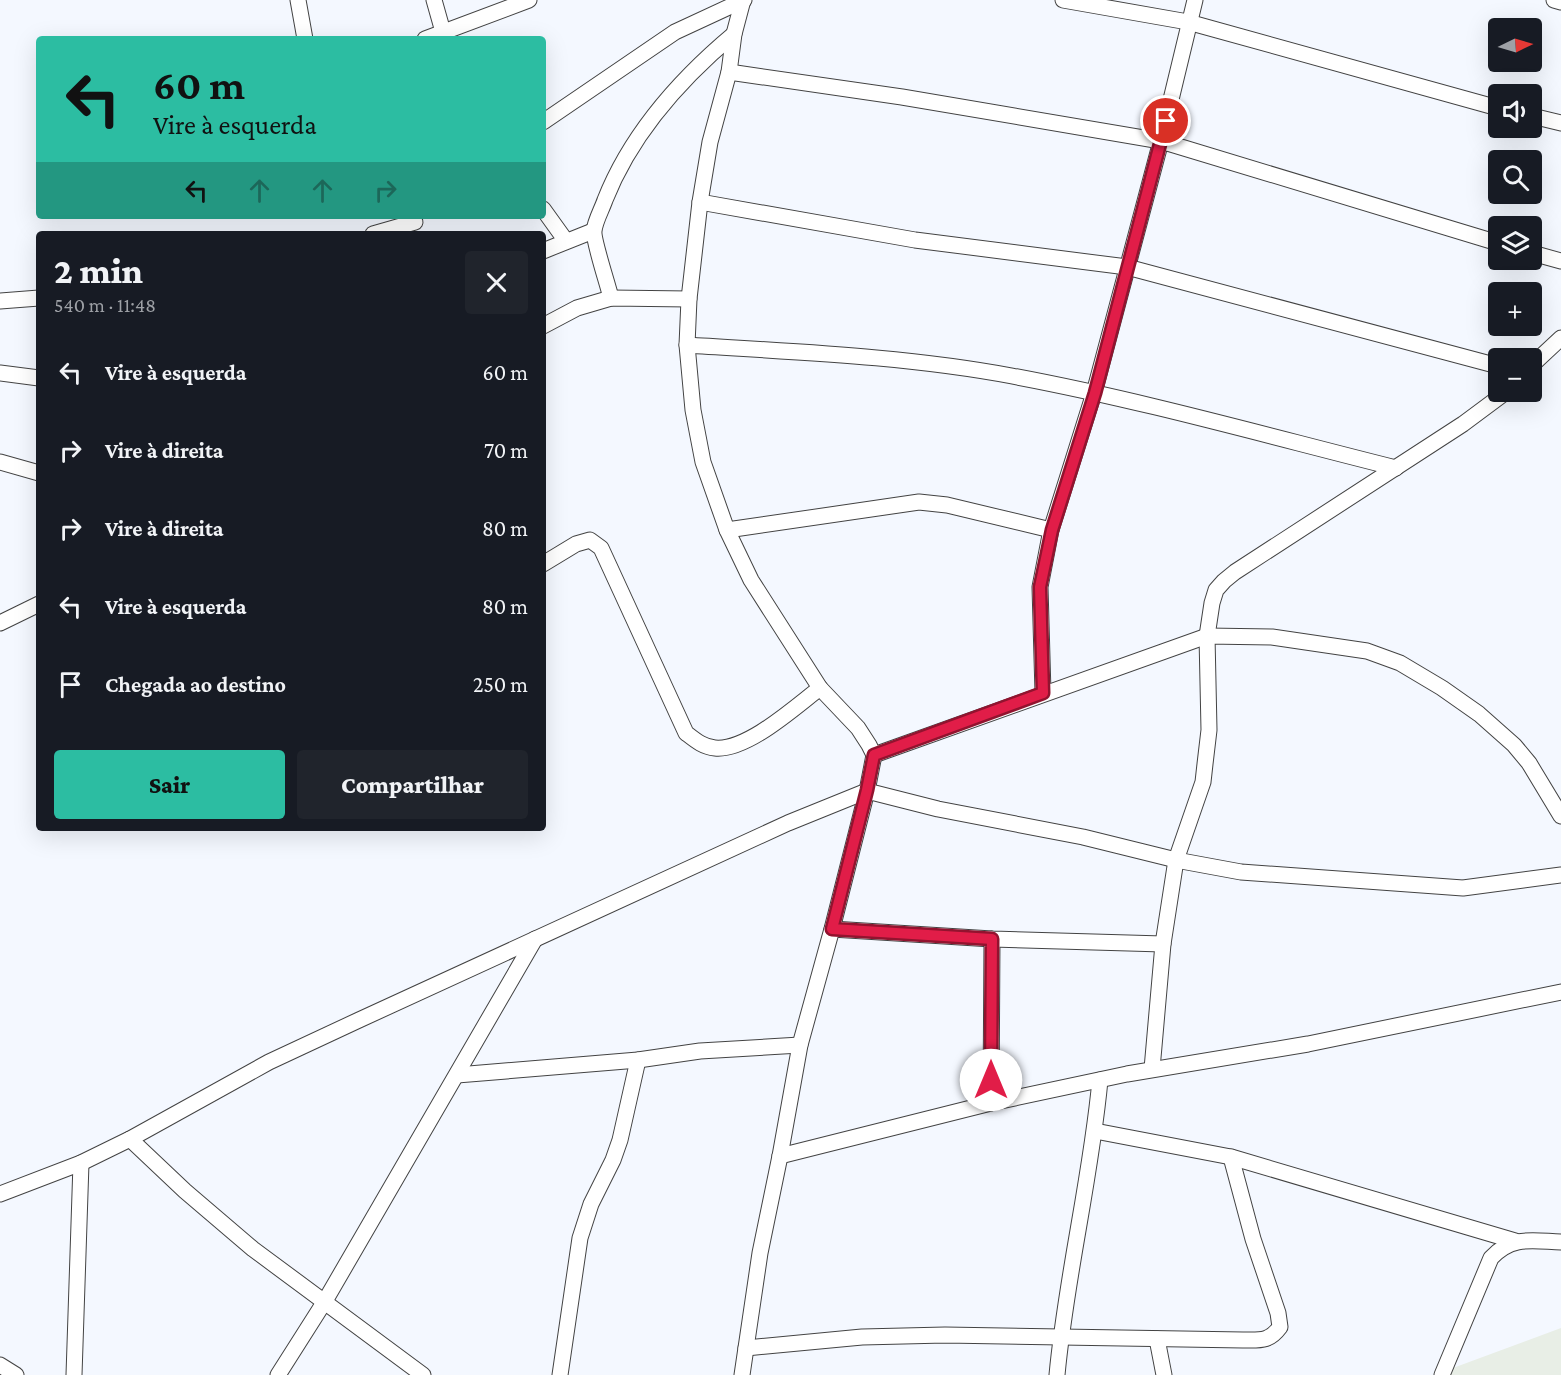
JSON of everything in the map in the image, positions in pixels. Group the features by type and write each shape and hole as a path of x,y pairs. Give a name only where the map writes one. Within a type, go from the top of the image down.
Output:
{"street":[{"path":"298,0 304,36"},
{"path":"434,0 443,35 529,0"},
{"path":"742,1375 760,1253 800,1045 832,929 874,755 858,728 820,688 751,580 728,530 703,462 693,410 687,345 689,299 700,202 710,142 729,72 734,34 743,0"},
{"path":"546,120 675,32 743,0"},
{"path":"1063,0 1188,22 1488,105"},
{"path":"1043,693 1040,587 1052,530 1095,393 1126,267 1161,141 1195,0"},
{"path":"1554,0 1561,2"},
{"path":"611,298 593,231 616,172 645,127 690,72 734,34"},
{"path":"729,72 902,97 1161,141 1488,240"},
{"path":"1542,118 1561,123"},
{"path":"700,202 915,240 1126,267 1488,363"},
{"path":"546,213 566,241"},
{"path":"386,231 416,224"},
{"path":"546,250 593,231"},
{"path":"1542,255 1561,261"},
{"path":"0,301 36,298"},
{"path":"546,324 577,308 611,298 689,299"},
{"path":"1542,356 1561,338"},
{"path":"687,345 898,360 1010,375 1095,393 1396,468"},
{"path":"0,373 36,378"},
{"path":"1152,1069 1163,944 1176,860 1203,782 1209,730 1207,636 1216,590 1224,581 1463,424 1493,402"},
{"path":"0,462 36,472"},
{"path":"728,530 918,502 947,505 1052,530"},
{"path":"546,562 576,544 590,540 601,548 686,733 699,743 716,748 752,739 820,688"},
{"path":"0,623 36,605"},
{"path":"874,755 1207,636 1272,637 1367,651 1400,663 1443,688 1479,714 1514,745 1529,763 1561,816"},
{"path":"0,1194 81,1163 130,1139 269,1062 535,939 867,790 938,809 1083,837 1176,860 1241,872 1463,888 1561,875"},
{"path":"832,929 992,939 1163,944"},
{"path":"278,1375 325,1301 535,939"},
{"path":"991,1103 992,939"},
{"path":"780,1156 991,1103 1152,1069 1308,1044 1561,993"},
{"path":"457,1075 638,1060 700,1051 800,1045"},
{"path":"560,1375 580,1238 591,1204 621,1140 638,1060"},
{"path":"1057,1375 1060,1338 1095,1131 1100,1080"},
{"path":"1095,1131 1231,1157 1515,1241 1561,1242"},
{"path":"130,1139 185,1191 253,1249 423,1375"},
{"path":"746,1348 908,1335 1263,1340 1274,1336 1280,1327 1278,1313 1253,1239 1231,1157"},
{"path":"74,1375 81,1163"},
{"path":"1442,1375 1491,1258 1501,1248 1515,1241"},
{"path":"1157,1339 1164,1375"},
{"path":"0,1365 16,1375"}],"shaded area":[{"path":"1561,1328 1561,1375 1434,1375"}],"route":[{"path":"991,1080 992,939 832,929 874,755 1043,693 1040,587 1052,530 1095,393 1126,267 1166,121"}]}
